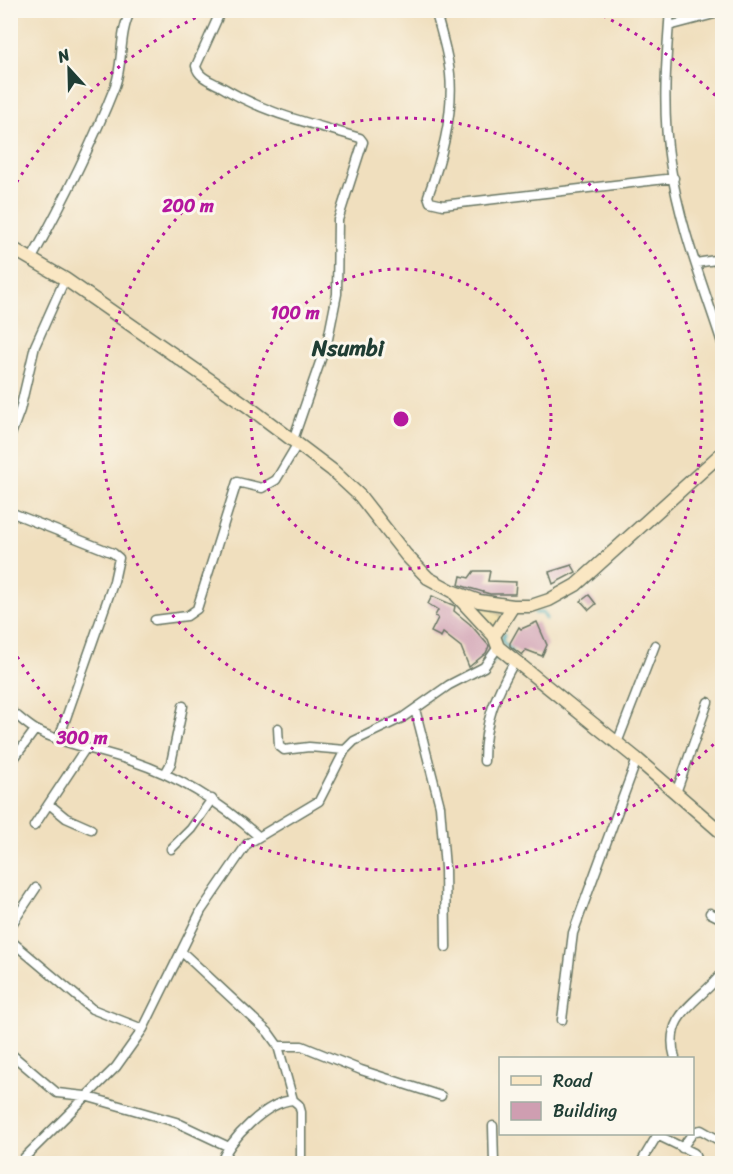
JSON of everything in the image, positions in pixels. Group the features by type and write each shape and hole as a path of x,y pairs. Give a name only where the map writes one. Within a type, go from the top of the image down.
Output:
{"street":[{"path":"31,260 77,176 116,83 120,43 130,10"},
{"path":"155,620 187,616 197,609 237,482 262,488 276,480 296,441 328,339 337,294 338,220 363,142 360,138 282,117 248,103 201,75 196,66 219,15 218,10"},
{"path":"435,10 450,74 450,104 446,137 428,196 430,202 443,205 674,178"},
{"path":"670,10 665,114 674,178 696,263 723,344"},
{"path":"669,26 723,12"},
{"path":"10,248 65,279 296,441 360,496 406,555 428,578 453,592 479,601 531,606 576,585 723,453"},
{"path":"696,263 723,259"},
{"path":"10,437 20,410 35,346 65,279"},
{"path":"10,512 113,553 120,561 59,738"},
{"path":"453,592 515,661 637,759 723,833"},
{"path":"22,1164 24,1158 116,1067 143,1029 201,911 248,844 319,801 345,750 354,741 415,709 449,685 484,667 513,606"},
{"path":"617,743 655,645"},
{"path":"484,761 488,716 495,695 515,661"},
{"path":"676,793 708,702"},
{"path":"165,774 171,763 183,706"},
{"path":"415,709 440,806 445,868 446,947"},
{"path":"10,710 35,730 85,749 132,761 165,774 212,798 258,836"},
{"path":"278,728 279,746 284,750 309,747 345,750"},
{"path":"10,764 35,730"},
{"path":"34,826 85,749"},
{"path":"562,1020 573,933 637,759"},
{"path":"171,849 191,829 212,798"},
{"path":"49,804 66,818 92,829"},
{"path":"10,927 36,888"},
{"path":"710,913 723,919"},
{"path":"10,940 92,1009 143,1029"},
{"path":"182,952 268,1032 278,1046 293,1100 299,1105 301,1112 301,1164"},
{"path":"675,1057 672,1033 677,1021 686,1009 723,973"},
{"path":"278,1046 302,1046 361,1070 441,1096"},
{"path":"12,1056 57,1093 85,1096 176,1122 227,1146"},
{"path":"220,1164 227,1146 268,1110 293,1100"},
{"path":"493,1126 494,1164"},
{"path":"694,1132 701,1130 723,1142"},
{"path":"640,1164 657,1135"},
{"path":"660,1135 697,1156 698,1164"},
{"path":"682,1148 691,1135"}],"sand":[{"path":"476,606 490,607 503,617 494,630 479,613"}],"building":[{"path":"572,565 576,572 553,584 549,572"},
{"path":"474,571 490,571 488,581 516,582 515,594 490,594 459,585 461,576 469,578"},
{"path":"589,595 596,604 589,610 581,601"},
{"path":"432,596 455,606 454,611 470,624 489,646 486,653 469,667 461,647 443,633 441,637 431,632 438,618 435,616 438,610 428,604"},
{"path":"537,622 547,645 542,656 526,650 522,655 510,646 510,643 519,627 521,629"}],"waterway":[{"path":"535,613 543,613 546,619"},
{"path":"504,634 502,641 512,651"},
{"path":"492,663 494,659 501,658 507,665"}],"district":[{"name":"Nsumbi","path":"348,348"}]}
